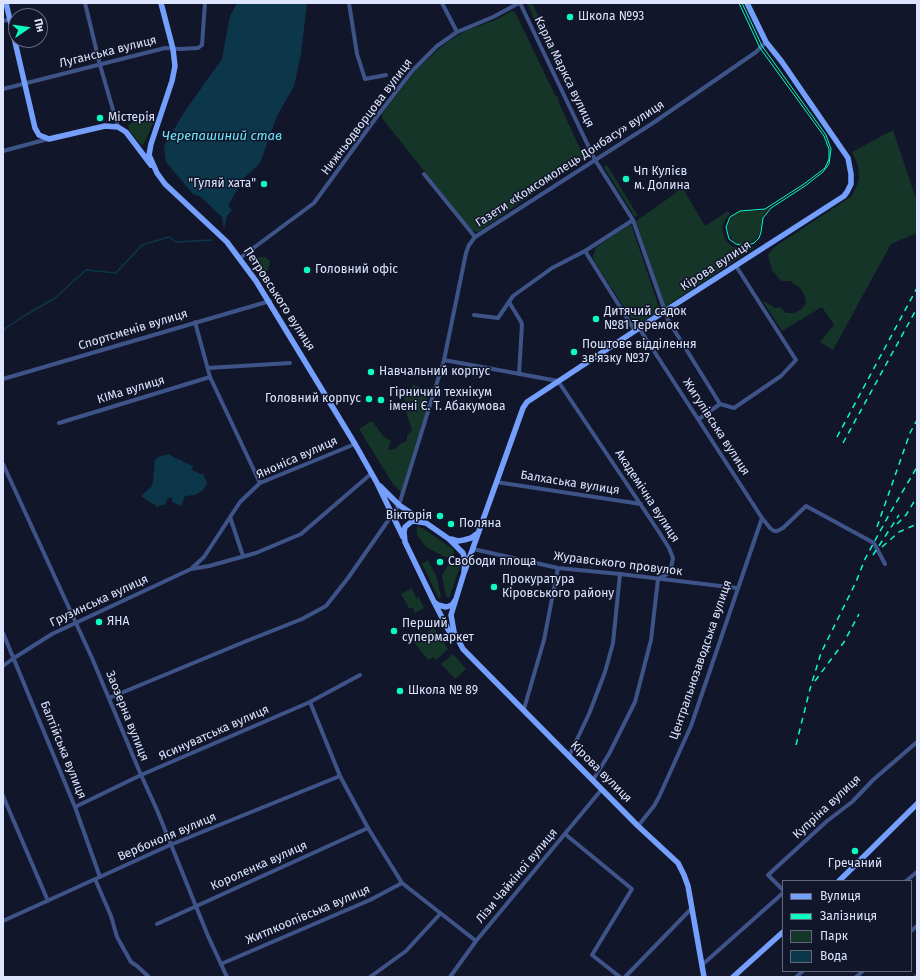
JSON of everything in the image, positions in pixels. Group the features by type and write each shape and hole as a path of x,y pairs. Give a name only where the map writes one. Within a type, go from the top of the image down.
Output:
{"main road":[{"name":"Петровського вулиця","path":"161,3 173,49 175,66 172,82 150,144 149,155 157,173 165,184 217,232 240,258 270,301 372,473 405,542"},
{"name":"Кірова вулиця","path":"704,977 688,886 678,863 638,826 463,649 454,632 451,615 464,573 524,405 665,311 844,196 851,184 852,174 848,158 782,62 766,42 747,3"},
{"path":"17,48 37,132 41,137 49,139 105,126 118,127 126,132 157,173"},
{"name":"Кірова вулиця","path":"377,483 399,505 449,539 462,553 465,560 464,573"},
{"path":"426,523 414,521 407,524 404,532 405,542 450,633 463,649"},
{"path":"449,539 458,541 464,540 472,538 478,533"},
{"path":"434,602 438,605 446,607 452,605 456,599"},
{"path":"840,880 917,804"},
{"path":"733,977 782,933"}],"street":[{"path":"85,3 100,65 118,127"},
{"name":"Луганська вулиця","path":"3,89 165,48 198,48 202,45 205,3"},
{"name":"Нижньодворцова вулиця","path":"349,3 357,54 365,79 386,75"},
{"path":"442,3 457,32"},
{"name":"Нижньодворцова вулиця","path":"240,258 314,203 378,115 413,70 437,46 457,32 493,17 520,3"},
{"name":"Карла Маркса вулиця","path":"520,3 595,160 633,220 668,320 720,404"},
{"name":"Газети «Комсомолець Донбасу» вулиця","path":"109,698 302,619 326,606 348,578 399,505 444,360 466,253 469,245 475,237 595,160 756,52 766,42"},
{"path":"3,151 49,139"},
{"path":"424,174 475,237"},
{"path":"474,315 498,318 513,296 552,268 585,252 633,220"},
{"name":"Жигулівська вулиця","path":"585,252 770,528 774,531 783,528 806,506 874,543 885,564"},
{"path":"699,420 720,404 734,408 781,376 796,360 736,266"},
{"name":"Спортсменів вулиця","path":"3,379 270,301"},
{"path":"508,302 522,324 519,374"},
{"path":"195,322 210,377 260,483"},
{"path":"444,360 558,381"},
{"path":"208,368 290,363"},
{"name":"КІМа вулиця","path":"59,423 210,377"},
{"name":"Академічна вулиця","path":"558,381 670,548 673,558 670,568 667,574 658,579"},
{"name":"Яноніса вулиця","path":"191,569 204,558 240,502 260,483 355,444"},
{"name":"Заозерна вулиця","path":"3,464 76,622 140,775 157,810 208,936 227,977"},
{"name":"Грузинська вулиця","path":"3,666 37,643 76,622 191,569 249,555 301,534 372,473"},
{"name":"Балхаська вулиця","path":"496,482 641,504"},
{"path":"230,517 243,556"},
{"name":"Центральнозаводська вулиця","path":"638,826 654,806 659,797 691,726 762,518"},
{"name":"Журавського провулок","path":"473,549 558,568 737,588"},
{"name":"Грузинська вулиця","path":"223,562 249,555"},
{"path":"204,558 208,566"},
{"path":"524,709 544,640 558,568"},
{"path":"569,756 589,714 605,672 612,643 620,574"},
{"path":"593,780 609,754 635,702 651,640 658,579"},
{"name":"Балтійська вулиця","path":"3,633 75,807 100,877"},
{"name":"Ясинуватська вулиця","path":"75,807 140,775 310,702 360,675"},
{"path":"310,702 340,776 368,828 402,883 476,941"},
{"name":"Купріна вулиця","path":"782,891 768,875 828,821 852,802 873,780 917,742"},
{"name":"Вербоноля вулиця","path":"3,921 170,845 340,776"},
{"name":"Лізи Чайкіної вулиця","path":"450,977 476,941 602,789"},
{"path":"3,796 48,901"},
{"name":"Короленка вулиця","path":"157,924 368,828"},
{"path":"565,834 632,889 592,955 620,977"},
{"path":"907,880 917,872"},
{"path":"95,879 111,916 117,937 131,962 149,977"},
{"name":"Житлкоопівська вулиця","path":"221,964 370,900 402,883"},
{"name":"Купріна вулиця","path":"702,965 782,893"},
{"path":"625,977 692,908"},
{"path":"370,977 406,951 440,914"}],"green space":[{"path":"527,3 532,3 555,50 552,51 548,49"},
{"path":"511,11 515,12 555,95 558,97 559,103 583,155 583,159 478,232 471,230 382,118 382,114 417,69 442,46 466,30 496,20"},
{"path":"149,119 153,123 144,144 141,145 129,130 128,126 131,123"},
{"path":"893,130 917,202 917,233 891,244 833,350 820,342 834,325 822,307 782,331 762,300 775,308 780,307 786,313 794,313 806,304 805,296 800,288 790,281 781,281 772,270 768,255 773,248 852,196 859,180 858,165 852,152"},
{"path":"607,165 638,216 635,217 604,167"},
{"path":"679,182 705,226 728,211 730,214 722,226 726,241 733,247 740,248 752,246 754,248 665,307 636,221 676,193"},
{"path":"769,208 763,216 760,232 754,242 743,245 737,244 729,236 727,226 732,216 736,213 741,211 760,211"},
{"path":"631,224 660,310 638,325 633,321 594,261 593,257 596,247"},
{"path":"265,257 270,261 269,268 264,275 255,259"},
{"path":"414,385 420,387 426,393 428,402 402,493 393,484 359,429 370,422 373,422 383,436 391,441 388,449 390,450 395,449 400,444 407,441 407,436 412,430 405,408 408,405 404,398 405,392"},
{"path":"417,526 453,549 454,555 447,558 426,547 417,535"},
{"path":"428,560 437,578 441,597 439,599 422,564"},
{"path":"456,561 460,567 449,598 446,596 442,576 449,563"},
{"path":"412,588 416,598 419,597 424,608 415,613 413,608 409,608 401,594"},
{"path":"434,628 448,649 436,660 434,657 428,660 413,641"},
{"path":"453,654 466,669 455,679 441,664"}],"water":[{"name":"Черепашиний став","path":"237,3 307,3 301,54 294,86 277,116 260,163 243,179 228,206 232,210 227,216 224,229 222,217 201,197 193,194 166,162 164,146 185,111 222,59 230,16"},
{"path":"169,454 193,466 192,470 203,474 207,483 203,490 195,495 185,496 181,506 172,502 171,497 167,499 166,504 156,507 155,504 141,496 151,487 153,482 155,460 158,457"}],"waterway":[{"path":"3,330 55,298 86,270 116,273 142,245 169,237 176,242 212,240"}],"tram line":[{"path":"739,3 760,48 824,136 829,149 829,159 825,168 804,184 765,209 740,211 730,217 726,227 729,239 736,244 745,246 754,243 759,238 763,218 771,208 805,186 823,172 829,164 831,149 826,135 762,46 742,3"}],"railway":[{"path":"837,437 917,288"},
{"path":"843,443 917,308"},
{"path":"877,527 910,433 917,420"},
{"path":"796,745 821,653 856,582 865,559 917,467"},
{"path":"897,524 906,515 915,500"},
{"path":"873,555 899,515"},
{"path":"882,547 899,532 917,524"},
{"path":"815,681 844,642 859,614"}],"place":[{"name":"Школа №93","path":"570,17"},
{"name":"Містерія","path":"100,118"},
{"name":"Чп Кулієв м. Долина","path":"626,179"},
{"name":"\"Гуляй хата\"","path":"264,184"},
{"name":"Головний офіс","path":"307,270"},
{"name":"Дитячий садок №81 Теремок","path":"596,319"},
{"name":"Поштове відділення зв'язку №37","path":"574,352"},
{"name":"Навчальний корпус","path":"371,372"},
{"name":"Головний корпус","path":"369,399"},
{"name":"Гірничий технікум імені Є. Т. Абакумова","path":"381,400"},
{"name":"Вікторія","path":"440,516"},
{"name":"Поляна","path":"451,524"},
{"name":"Свободи площа","path":"440,562"},
{"name":"Прокуратура Кіровського району","path":"494,587"},
{"name":"ЯНА","path":"99,622"},
{"name":"Перший супермаркет","path":"394,631"},
{"name":"Школа № 89","path":"400,691"},
{"name":"Гречаний","path":"855,851"}]}
